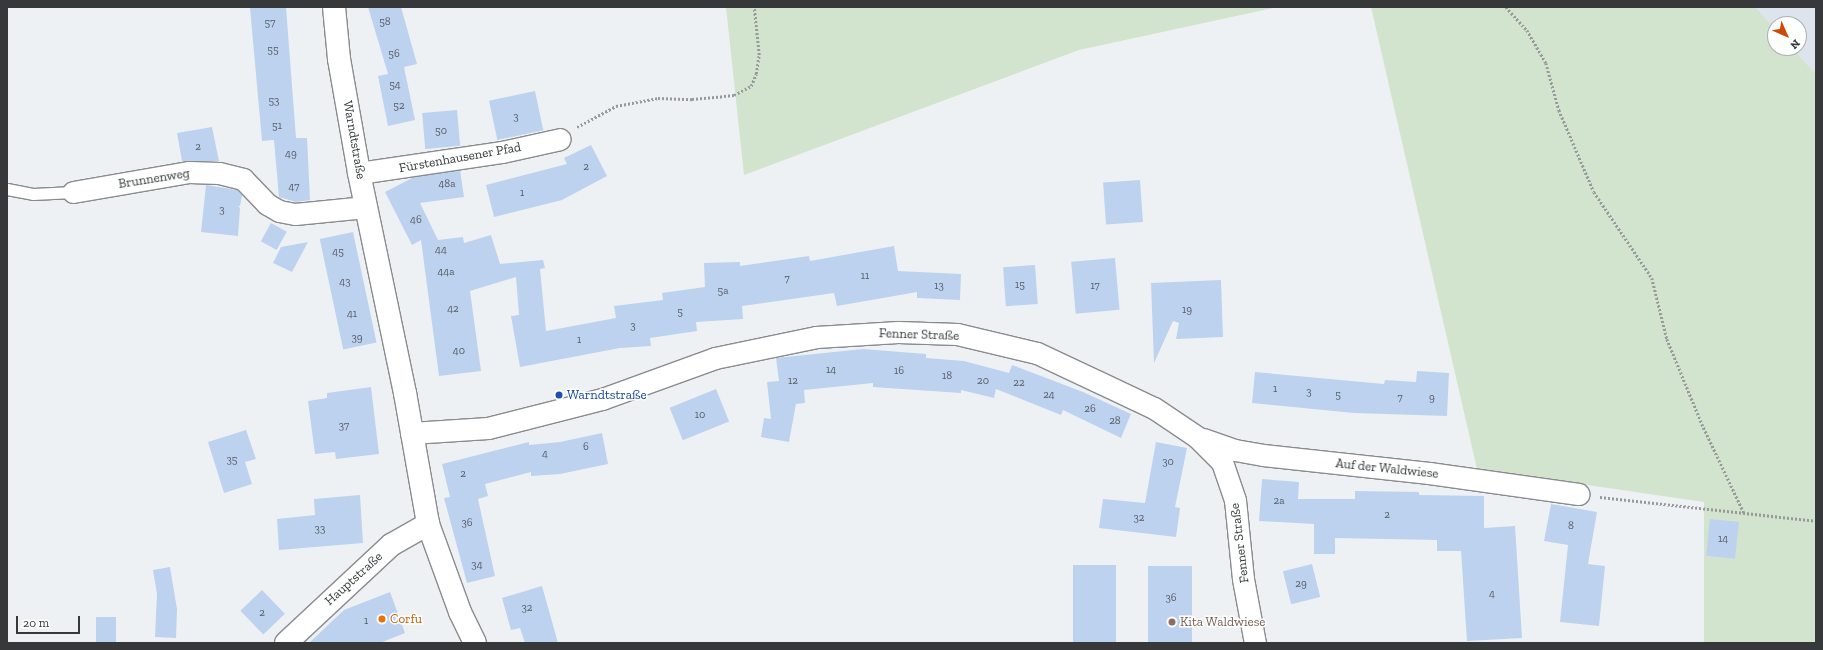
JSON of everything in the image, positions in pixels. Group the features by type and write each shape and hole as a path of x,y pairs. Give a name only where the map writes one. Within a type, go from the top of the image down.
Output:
{"main road":[{"name":"Warndtstraße","path":"334,7 339,59 359,173 428,524 458,606 475,643"},
{"name":"Hauptstraße","path":"286,643 391,545 428,524"}],"street":[{"name":"Fürstenhausener Pfad","path":"359,173 486,154 560,139"},
{"name":"Brunnenweg","path":"73,192 190,172 219,173 242,179 267,204 279,211 295,214 366,207"},
{"name":"Fenner Straße","path":"411,433 488,428 602,399 715,358 816,337 898,332 957,334 1037,353 1154,408 1197,437 1222,462 1235,500 1243,579 1255,643"},
{"name":"Auf der Waldwiese","path":"1197,437 1235,450 1263,455 1428,473 1579,494"}],"lane":[{"path":"7,189 32,194 73,192"}],"path":[{"path":"560,139 584,122 616,106 658,98 692,99 734,95 751,86 756,74 759,55 754,7"},
{"path":"1506,7 1527,30 1546,64 1559,110 1594,192 1652,278 1667,339 1702,424 1744,513"},
{"path":"1579,494 1816,521"}],"shaded area":[{"path":"1755,7 1816,7 1816,74 1799,56 1807,56 1807,16 1767,16 1767,20"}],"green space":[{"path":"726,7 1278,7 1079,50 744,175"},
{"path":"1371,7 1755,7 1767,20 1767,56 1799,56 1816,74 1816,643 1704,643 1704,502 1477,469"}],"building":[{"path":"286,7 296,138 307,138 310,200 296,202 279,197 274,140 262,141 250,8"},
{"path":"368,7 401,7 417,64 404,67 415,120 388,126 378,76 388,74"},
{"path":"535,91 543,130 497,140 489,101"},
{"path":"457,110 460,146 425,149 422,113"},
{"path":"212,127 219,161 182,161 177,133"},
{"path":"591,145 607,176 562,200 494,217 486,185 567,164 564,158"},
{"path":"460,170 464,197 420,203 438,240 463,237 464,243 491,235 500,264 543,260 545,268 540,269 546,331 616,318 614,306 663,300 662,293 705,287 704,263 740,262 740,266 809,256 810,261 894,246 898,271 961,274 960,300 917,298 917,292 837,306 834,293 742,306 743,319 696,322 697,331 650,338 651,346 620,348 520,367 511,316 519,315 516,277 470,291 481,371 439,376 421,240 412,245 385,192 414,177"},
{"path":"1140,180 1143,222 1106,224 1103,183"},
{"path":"206,185 237,190 242,195 240,206 238,206 240,208 238,236 201,232"},
{"path":"271,223 287,232 277,250 261,241"},
{"path":"353,232 376,343 343,350 320,239"},
{"path":"308,242 292,272 273,263 281,247"},
{"path":"1115,258 1120,310 1076,314 1071,262"},
{"path":"1035,265 1038,304 1006,306 1003,267"},
{"path":"1221,280 1223,337 1176,339 1179,323 1173,321 1154,363 1151,283"},
{"path":"863,349 926,354 926,358 964,361 1009,373 1012,365 1083,392 1131,414 1121,438 1063,410 1061,415 996,389 994,398 961,390 961,393 873,387 873,383 804,390 805,403 796,404 789,442 761,437 764,418 771,419 767,382 779,381 776,358"},
{"path":"1417,371 1449,373 1447,416 1354,413 1252,403 1255,372 1384,384 1385,380 1416,382"},
{"path":"371,387 379,454 336,459 335,452 315,454 308,401 327,398 327,393"},
{"path":"716,389 729,421 683,440 670,408"},
{"path":"246,430 256,459 245,462 252,484 224,493 208,442"},
{"path":"602,433 608,464 560,474 531,476 531,472 485,484 488,496 478,499 495,576 467,583 444,498 450,497 442,464 529,442 529,445 560,442"},
{"path":"1156,442 1187,448 1175,507 1180,508 1176,537 1099,528 1103,499 1145,503"},
{"path":"1262,479 1299,482 1298,499 1355,499 1355,491 1419,492 1419,495 1484,496 1484,528 1515,526 1522,638 1467,641 1461,551 1437,551 1437,540 1335,538 1335,554 1314,554 1314,524 1259,521"},
{"path":"360,495 363,543 279,550 277,519 315,515 314,499"},
{"path":"1551,504 1597,512 1588,564 1605,566 1599,626 1560,622 1568,545 1544,541"},
{"path":"1710,519 1739,522 1735,559 1706,556"},
{"path":"1312,564 1320,597 1291,604 1283,571"},
{"path":"1073,565 1116,565 1116,643 1073,643"},
{"path":"1148,566 1192,566 1192,643 1148,643"},
{"path":"170,567 177,609 176,638 155,637 157,594 153,570"},
{"path":"542,586 558,643 525,643 520,628 511,630 502,598"},
{"path":"262,590 285,614 263,635 240,611"},
{"path":"390,592 405,633 380,643 309,643 344,610"},
{"path":"96,617 116,617 116,643 96,643"}],"place":[{"name":"Warndtstraße","path":"559,395"},
{"name":"Corfu","path":"382,619"},
{"name":"Kita Waldwiese","path":"1172,622"}]}
